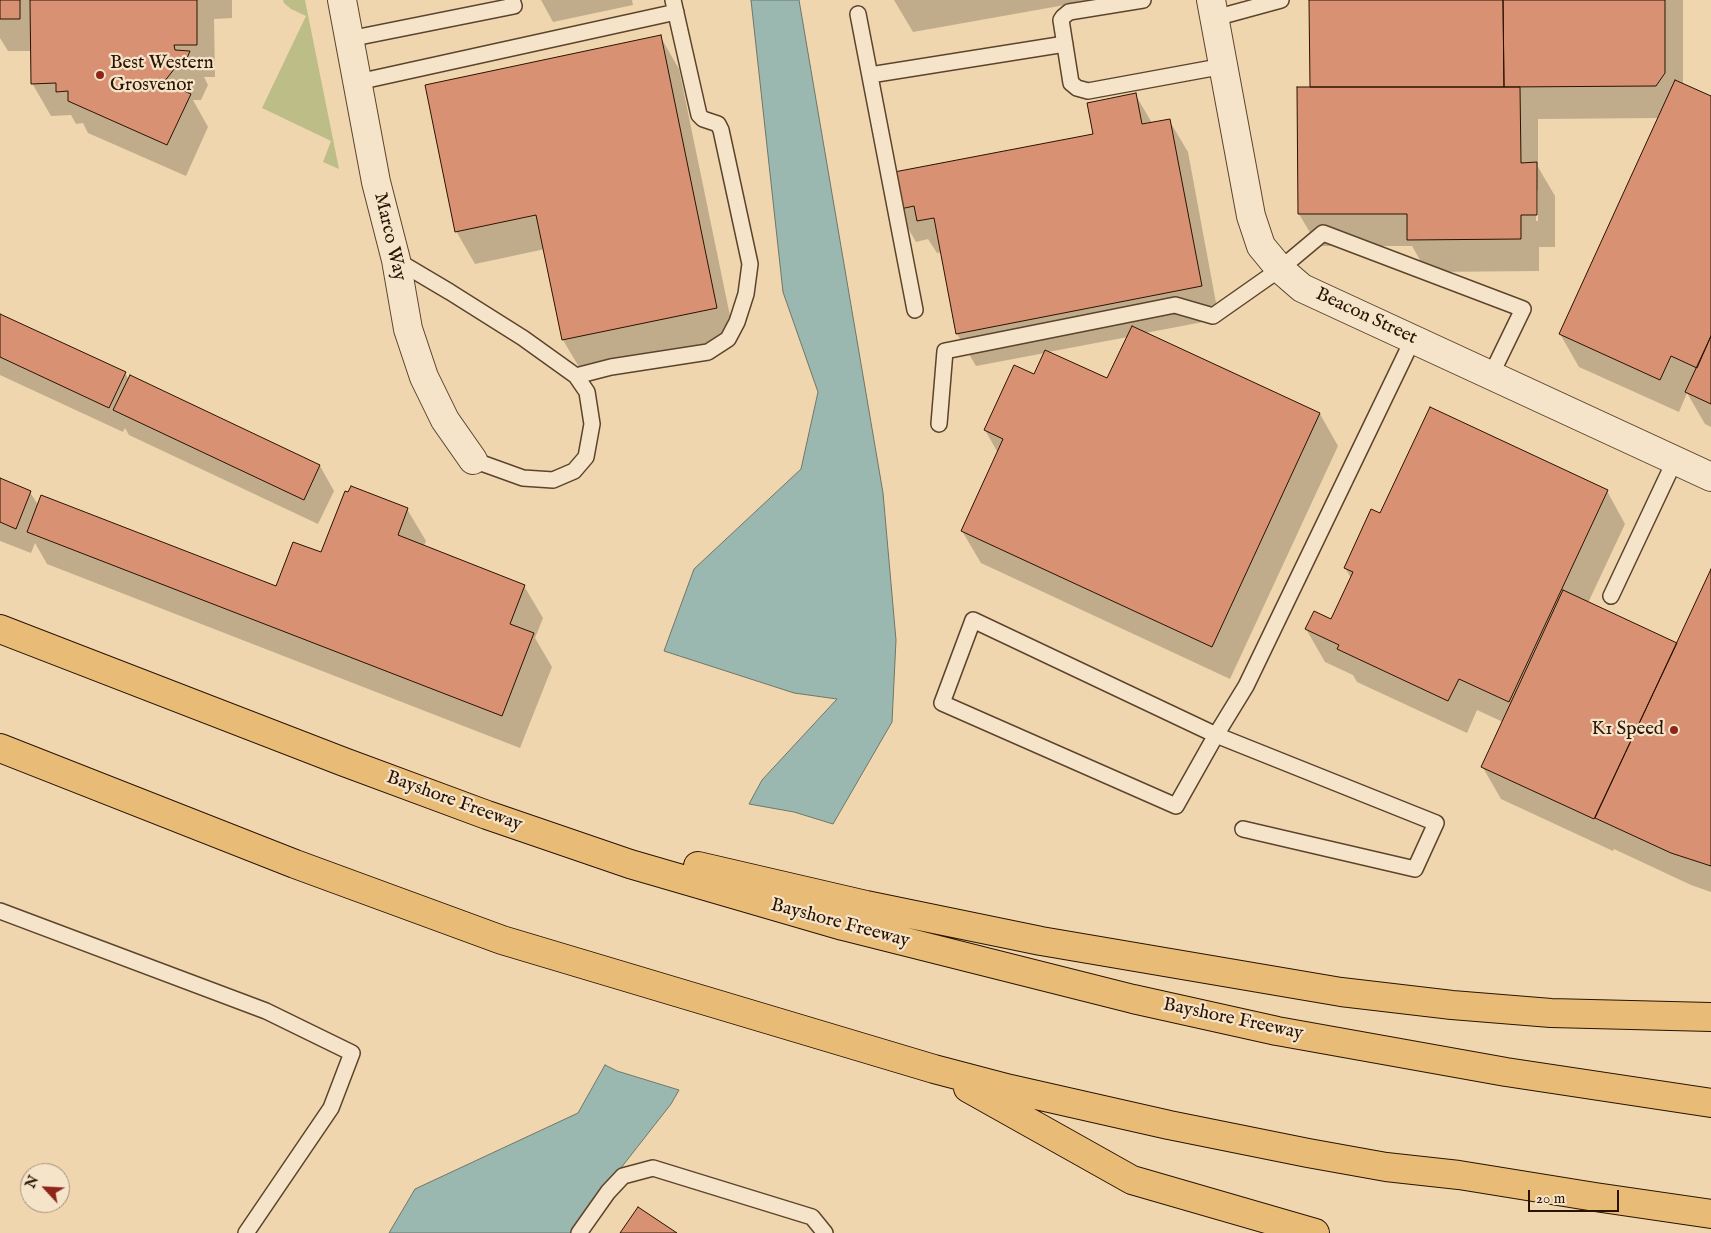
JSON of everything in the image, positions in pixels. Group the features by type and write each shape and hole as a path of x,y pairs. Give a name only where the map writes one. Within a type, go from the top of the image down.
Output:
{"highway":[{"name":"Bayshore Freeway","path":"0,629 344,762 487,815 630,864 776,907 911,944 1124,996 1303,1036 1524,1075 1711,1103"},
{"path":"0,748 296,864 502,940 934,1069 1010,1089 1308,1154 1711,1214"},
{"path":"344,762 487,809 622,847 866,905 1041,941 1341,992 1443,1004 1561,1013 1711,1017"},
{"path":"934,1069 1132,1180 1316,1233"}],"street":[{"name":"Marco Way","path":"342,0 376,182 396,260 408,329 424,377 445,420 473,460"},
{"name":"Beacon Street","path":"1213,9 1251,216 1261,246 1280,269 1302,288 1711,477"}],"lane":[{"path":"349,39 514,6 512,0"},
{"path":"1143,0 1069,12 1062,20 1071,83 1076,88 1088,91 1224,66"},
{"path":"1213,9 1281,0"},
{"path":"358,82 674,6 699,114 703,119 718,124 721,130 750,264 746,294 737,322 728,339 708,352 611,366 576,376"},
{"path":"858,14 914,310"},
{"path":"870,75 1065,44"},
{"path":"939,424 945,351 1175,306 1214,316 1280,269 1323,233 1523,309 1491,375"},
{"path":"396,260 515,333 576,376 587,392 592,424 586,457 574,471 553,480 523,478 473,460"},
{"path":"1243,829 1415,869 1436,823 1216,735 973,620 942,703 1176,806 1216,735 1246,686 1413,338"},
{"path":"1611,596 1675,460"},
{"path":"0,911 266,1011 352,1053 331,1108 246,1233"},
{"path":"579,1233 608,1192 623,1176 653,1168 812,1217 826,1233"}],"green space":[{"path":"283,0 305,0 339,169 323,162 331,141 262,108 306,16 291,9"}],"water":[{"path":"751,0 799,0 883,493 896,640 892,722 833,824 794,812 749,804 762,780 837,699 794,693 664,651 694,569 801,469 818,392 783,292"},
{"path":"605,1065 617,1071 679,1090 671,1104 570,1233 389,1233 415,1189 578,1113"}],"building":[{"path":"0,0 20,0 20,19 0,19"},
{"name":"Best Western Grosvenor","path":"30,0 197,0 197,45 174,45 175,50 190,51 183,68 175,68 164,82 191,94 167,145 68,101 68,91 56,92 56,83 31,84"},
{"path":"1309,0 1503,0 1504,87 1310,87"},
{"path":"1503,0 1665,0 1665,73 1656,86 1504,87"},
{"path":"661,35 717,308 562,340 536,215 455,232 425,85"},
{"path":"1675,80 1711,96 1711,336 1697,368 1671,356 1660,380 1559,334"},
{"path":"1297,87 1520,87 1521,163 1537,162 1537,215 1521,215 1521,239 1407,240 1407,214 1298,214"},
{"path":"1136,93 1142,124 1170,119 1202,286 956,334 934,218 917,221 914,206 896,210 889,173 1093,134 1087,103"},
{"path":"0,314 126,372 109,408 0,357"},
{"path":"1132,326 1320,413 1212,647 961,531 1003,439 984,430 1014,365 1034,374 1045,350 1107,378"},
{"path":"1711,336 1711,404 1685,392"},
{"path":"130,375 320,465 304,500 113,410"},
{"path":"1430,407 1608,490 1509,702 1459,679 1448,701 1337,649 1339,645 1305,629 1314,611 1331,619 1353,572 1344,568 1371,509 1380,513"},
{"path":"0,478 31,491 16,529 0,522"},
{"path":"351,486 408,508 398,535 525,585 510,624 534,633 502,716 27,532 41,495 276,586 293,542 321,552 345,491 348,492"},
{"name":"K1 Speed","path":"1711,569 1711,866 1671,853 1595,818"},
{"path":"1563,590 1677,643 1594,819 1481,767"},
{"path":"638,1207 677,1233 620,1233"}],"place":[{"name":"Best Western Grosvenor","path":"100,75"},
{"name":"K1 Speed","path":"1674,730"}]}
